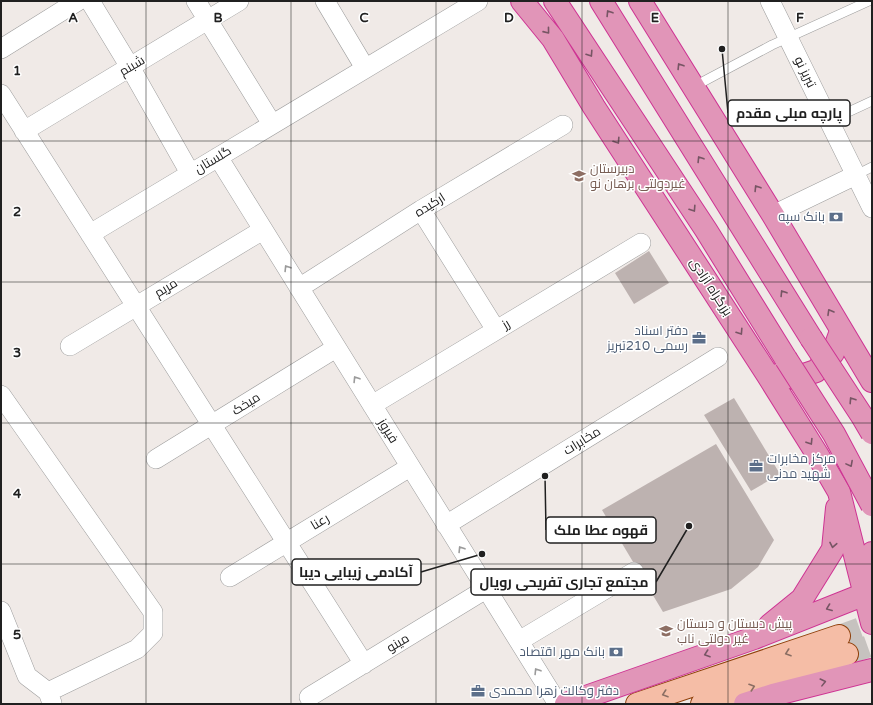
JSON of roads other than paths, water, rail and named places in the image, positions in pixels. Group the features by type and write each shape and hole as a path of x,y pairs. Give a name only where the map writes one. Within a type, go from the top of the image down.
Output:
{"highway":[{"name":"بزرگراه آزادی","path":"522,1 553,38 594,106 767,374 839,492 872,623"},
{"name":"بزرگراه آزادی","path":"555,1 706,230 834,434 872,505"},
{"path":"602,1 811,338 872,433"},
{"path":"640,1 773,215 872,381"},
{"path":"767,374 795,378 816,371 833,353 841,331"},
{"path":"754,638 802,599 833,549 839,492"},
{"path":"566,704 754,638 865,593 866,564 872,553"},
{"path":"745,704 773,695 872,670"}],"main road":[{"path":"637,704 843,645 702,704"}],"street":[{"path":"1,49 78,1"},
{"path":"90,1 130,67 190,174"},
{"path":"196,1 272,124"},
{"name":"شبنم","path":"24,131 239,1"},
{"path":"325,1 365,68"},
{"name":"گلستان","path":"90,234 478,1"},
{"name":"تبریز نو","path":"770,1 829,121 864,171 872,208"},
{"path":"1,94 364,664"},
{"name":"ارکیده","path":"299,288 421,210 563,124"},
{"name":"فیروز","path":"218,157 558,704"},
{"path":"773,215 864,171"},
{"path":"421,210 496,330"},
{"name":"مریم","path":"70,346 263,230"},
{"name":"رز","path":"372,405 641,243"},
{"name":"میخک","path":"156,459 336,348"},
{"name":"مخابرات","path":"446,525 718,357"},
{"path":"1,395 152,612 153,633 137,649 50,698 27,676 1,611"},
{"name":"رعنا","path":"230,577 410,467"},
{"path":"519,641 634,572"},
{"name":"مینو","path":"309,697 486,589"}],"lane":[{"path":"693,87 788,37 869,1"},
{"path":"829,121 872,101"}],"tunnel":[{"path":"839,636 872,624"},
{"path":"847,654 872,645"}],"place":[{"name":"پارچه مبلی مقدم","path":"722,49"},
{"name":"دبیرستان غیردولتی برهان نو","path":"579,176"},
{"name":"بانک سپه","path":"836,217"},
{"name":"دفتر اسناد رسمی 210تبریز","path":"699,338"},
{"name":"مرکز مخابرات شهید مدنی","path":"756,466"},
{"name":"قهوه عطا ملک","path":"545,476"},
{"name":"مجتمع تجاری تفریحی رویال","path":"689,526"},
{"name":"آکادمی زیبایی دیبا","path":"482,554"},
{"name":"پیش دبستان و دبستان غیر دولتی ناب","path":"666,631"},
{"name":"بانک مهر اقتصاد","path":"616,652"},
{"name":"دفتر وکالت زهرا محمدی","path":"478,691"}]}
